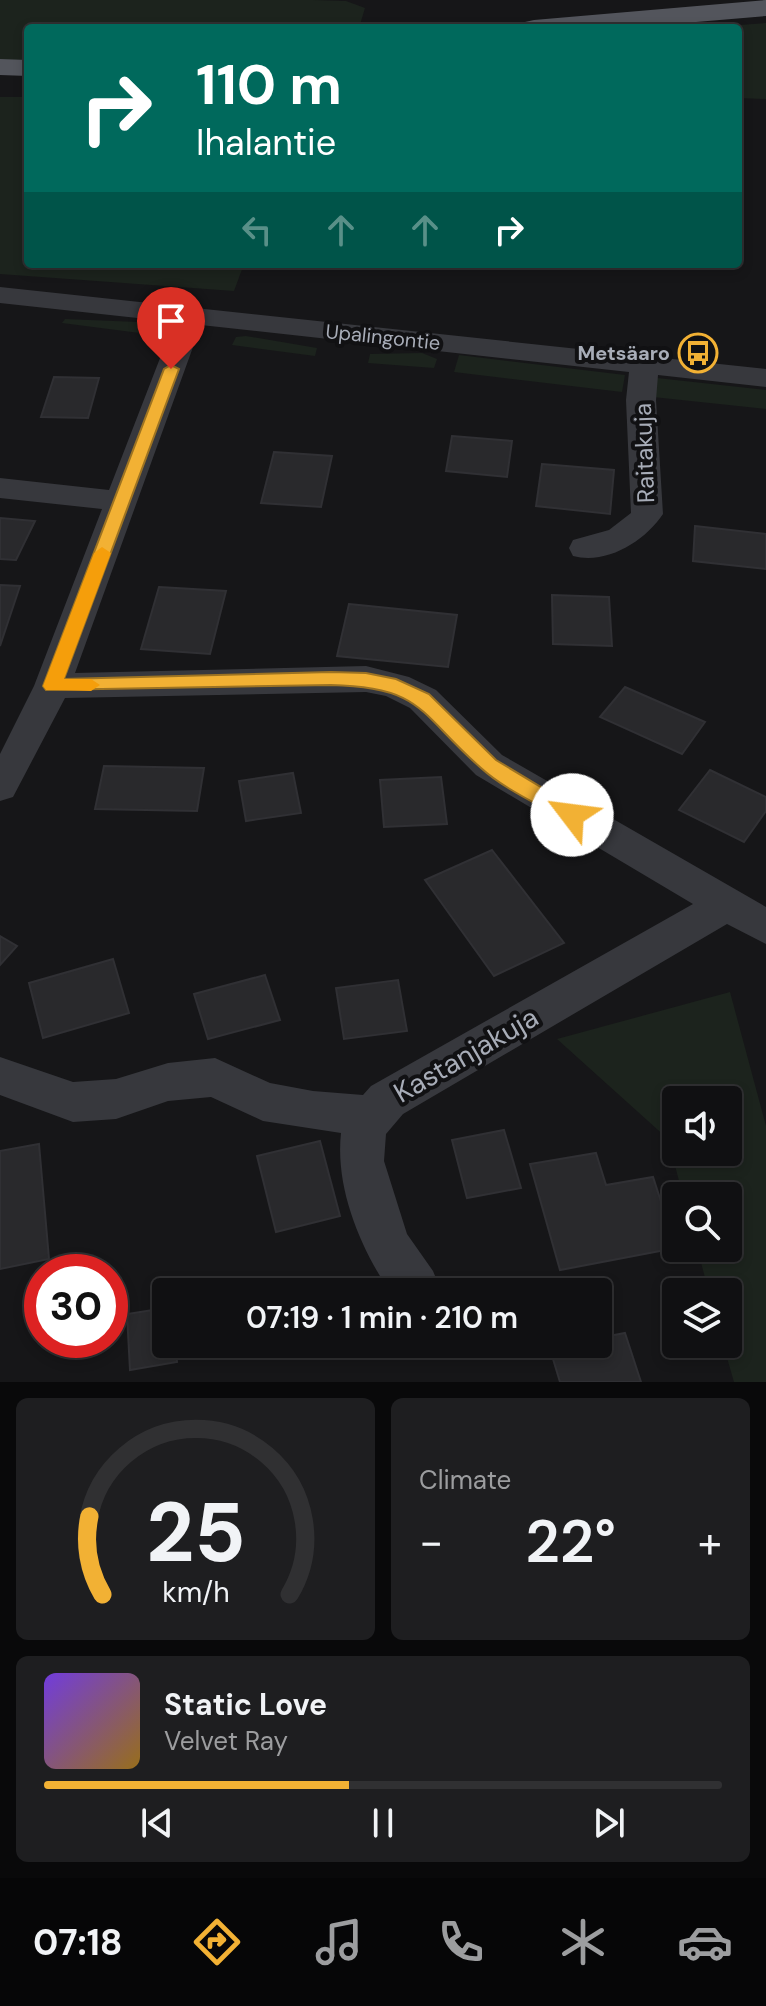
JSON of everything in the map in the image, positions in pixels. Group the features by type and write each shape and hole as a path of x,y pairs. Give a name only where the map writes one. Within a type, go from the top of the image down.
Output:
{"main road":[{"path":"580,24 766,8"},
{"path":"0,67 24,68"}],"street":[{"name":"Upalingontie","path":"0,295 766,378"},
{"path":"0,787 16,762 52,686 190,316"},
{"name":"Raitakuja","path":"585,548 622,538 638,529 647,514 641,400 644,366"},
{"path":"0,488 122,501"},
{"path":"52,686 331,679 366,679 396,686 423,699 489,765 766,927"},
{"name":"Kastanjakuja","path":"409,1278 386,1245 361,1161 364,1127 387,1100 726,905"},
{"path":"0,1076 73,1102 116,1099 168,1082 215,1077 263,1101 313,1111 374,1116"}],"shaded area":[{"path":"0,0 313,0 346,1 365,8 360,24 24,24 24,62 0,61"},
{"path":"766,23 766,99 742,98 742,25"},
{"path":"0,97 24,97 24,268 243,268 234,291 0,274"},
{"path":"65,319 138,322 155,335 62,323"},
{"path":"236,337 317,348 315,356 232,345"},
{"path":"422,353 437,359 434,368 368,363 370,354"},
{"path":"459,355 625,375 622,392 454,372"},
{"path":"657,378 766,390 766,409 653,397"},
{"path":"730,992 766,1126 766,1382 734,1382 727,1358 742,1358 742,1278 705,1278 701,1262 742,1262 742,1182 679,1182 675,1166 742,1166 742,1086 662,1086 662,1134 557,1039"}],"building":[{"path":"54,377 99,378 88,418 41,417"},
{"path":"452,436 512,441 507,477 446,471"},
{"path":"274,452 332,456 321,507 261,503"},
{"path":"542,464 614,470 610,514 536,506"},
{"path":"0,518 35,521 16,560 0,559"},
{"path":"695,526 766,534 766,569 693,561"},
{"path":"0,585 20,586 0,646"},
{"path":"159,587 226,591 210,654 141,649"},
{"path":"552,595 609,597 612,646 553,644"},
{"path":"349,604 457,615 448,667 337,656"},
{"path":"625,687 705,722 682,754 600,717"},
{"path":"104,766 204,768 197,811 95,809"},
{"path":"710,770 766,797 766,811 744,842 679,810"},
{"path":"293,773 301,813 246,821 239,781"},
{"path":"441,777 447,824 384,827 380,780"},
{"path":"492,850 564,943 494,976 425,880"},
{"path":"0,936 17,946 0,965"},
{"path":"113,959 129,1013 43,1038 29,983"},
{"path":"265,975 280,1020 208,1039 194,994"},
{"path":"398,980 407,1031 344,1039 336,988"},
{"path":"504,1130 521,1188 467,1198 452,1140"},
{"path":"320,1141 340,1216 276,1232 257,1156"},
{"path":"39,1144 49,1254 24,1254 24,1264 0,1269 0,1151"},
{"path":"596,1153 606,1185 653,1177 662,1205 662,1251 560,1270 530,1164"},
{"path":"152,1310 152,1358 177,1358 177,1362 130,1370 128,1314"},
{"path":"625,1333 641,1382 560,1382 553,1358 612,1358 612,1335"}],"slow traffic":[{"path":"91,685 52,686 102,553"}],"place":[{"name":"Metsäaro","path":"698,353"}],"route":[{"path":"171,369 52,686 366,679 396,686 423,699 489,765 572,815"}]}
